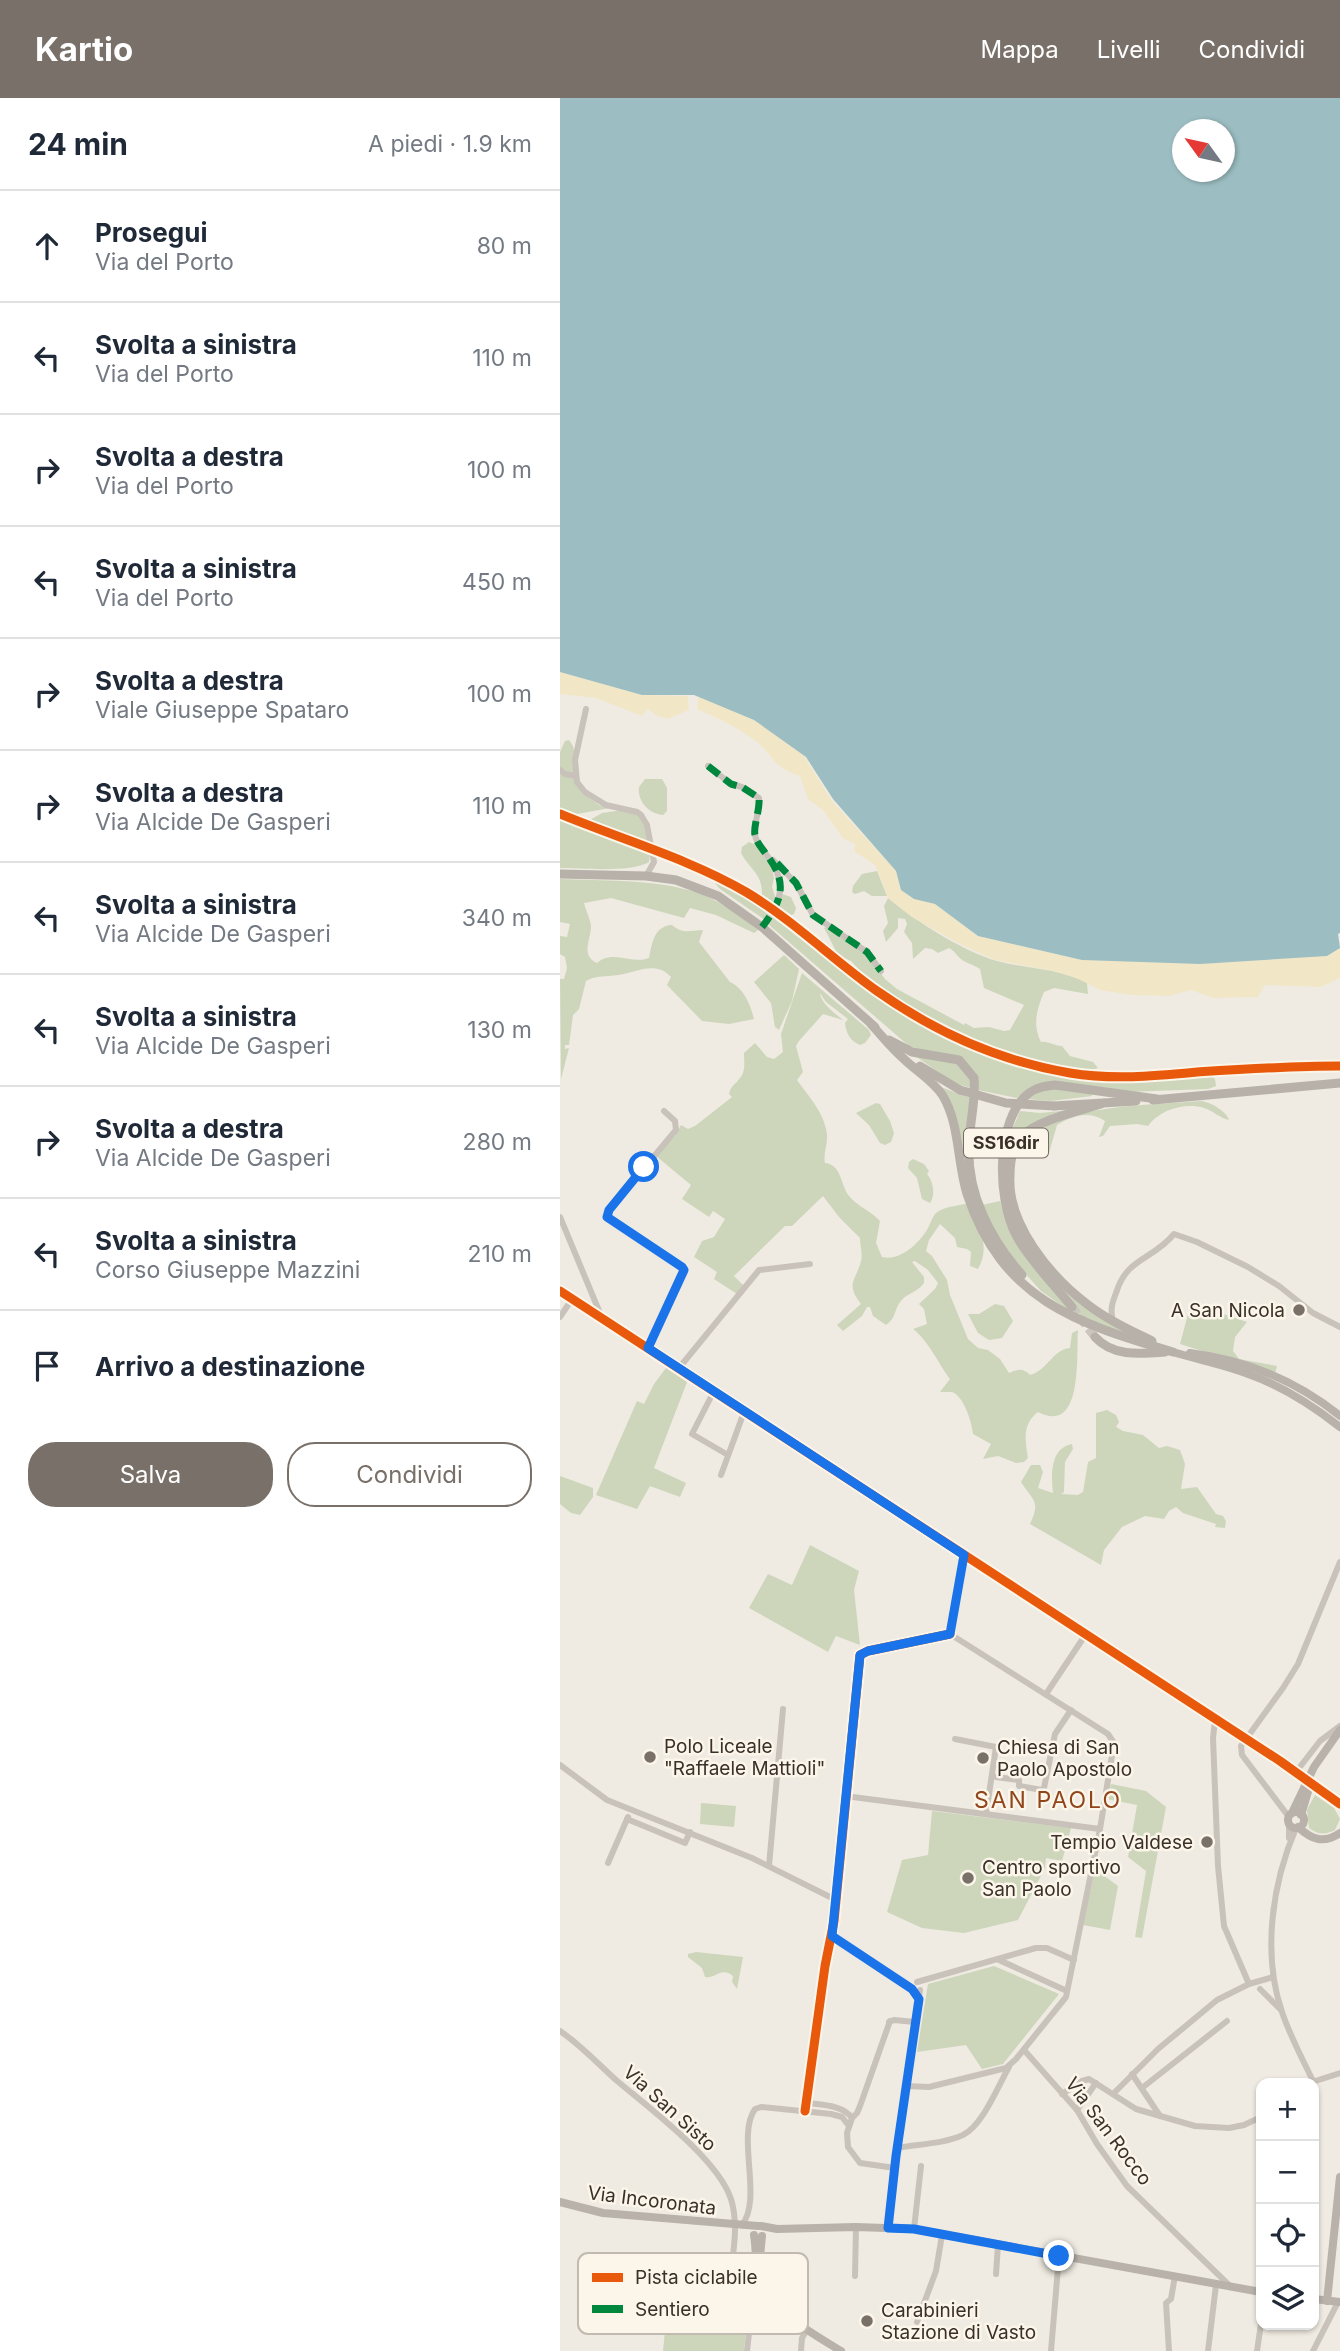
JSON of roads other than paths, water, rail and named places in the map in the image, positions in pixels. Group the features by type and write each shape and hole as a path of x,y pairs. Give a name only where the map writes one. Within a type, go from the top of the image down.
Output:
{"main road":[{"path":"560,874 646,876 677,880 718,896 762,927 928,1072 960,1090 1006,1103 1054,1107 1340,1083"},
{"path":"871,1024 901,1058 942,1094 952,1118 967,1192 976,1218 1003,1264 1031,1288"},
{"path":"888,1039 912,1052 959,1060 974,1078 968,1146 975,1194 995,1239 1031,1288"},
{"name":"SS16dir","path":"1072,1307 1017,1237 1005,1206 1001,1182 1002,1166 1006,1138 1015,1113 1031,1091 1055,1085 1157,1099"},
{"name":"SS16dir","path":"1101,1104 1047,1122 1023,1134 1013,1150 1009,1183 1012,1204 1023,1233 1076,1296 1113,1321 1173,1352"},
{"name":"SS16dir","path":"1031,1288 1055,1308 1104,1331 1249,1374 1276,1385 1323,1413 1340,1427"},
{"path":"560,1291 1298,1773 1340,1804"},
{"name":"SS16dir","path":"1095,1337 1106,1348 1114,1351 1212,1356 1278,1377 1340,1416"},
{"path":"1295,1821 1314,1767 1340,1728"},
{"path":"1295,1821 1324,1759 1340,1738"},
{"path":"1329,1797 1340,1809"},
{"path":"1295,1821 1311,1837 1325,1841 1339,1832"},
{"path":"1328,2301 1337,2234 1340,2177"},
{"name":"Via Incoronata","path":"560,2202 603,2213 738,2226 759,2232 856,2227 914,2229 1256,2291"},
{"path":"759,2232 760,2253"},
{"path":"1319,2300 1339,2302"},
{"path":"808,2331 841,2351"}],"street":[{"path":"586,709 575,760 576,776 585,792 606,805 636,812 644,819 654,862 646,876"},
{"path":"708,766 731,784 742,787 759,798 760,810 754,834 778,873 781,890 778,904 762,927"},
{"path":"560,770 576,776"},
{"path":"768,856 788,873 813,915 867,952 881,971"},
{"path":"648,1348 684,1270 607,1217 609,1210 676,1130 675,1121 664,1111"},
{"path":"560,1217 602,1318"},
{"path":"1113,1321 1111,1306 1120,1280 1130,1267 1159,1249 1174,1234 1248,1267 1279,1286 1313,1313 1340,1327"},
{"path":"679,1368 759,1270 810,1264"},
{"path":"560,1317 572,1299"},
{"path":"1098,1312 1111,1306"},
{"path":"713,1391 692,1431 728,1455"},
{"path":"721,1475 744,1412"},
{"path":"950,1634 964,1555"},
{"path":"1309,2078 1281,2011 1273,1977 1272,1924 1276,1893 1295,1821 1242,1755 1241,1746 1305,1652 1340,1562"},
{"path":"806,2107 825,1966 832,1936 860,1655 950,1634 1114,1739 1100,1829 1066,1997 1010,2065 981,2116 965,2134 897,2148"},
{"path":"1046,1694 1086,1634"},
{"path":"769,1866 783,1709"},
{"path":"996,1777 1019,1780 1019,1786 1042,1790 1055,1734 1071,1710"},
{"path":"1215,1720 1213,1738 1218,1866 1224,1926 1249,1984"},
{"path":"1298,1773 1320,1741 1340,1728"},
{"path":"955,1740 996,1747 986,1814"},
{"path":"560,1765 595,1793 769,1866 836,1900"},
{"path":"845,1796 1100,1829"},
{"path":"608,1863 631,1809"},
{"path":"627,1819 685,1843 690,1832"},
{"path":"1289,1844 1302,1835 1311,1837"},
{"path":"832,1936 903,1983 917,1987"},
{"path":"917,1987 927,1978 1036,1948 1048,1948 1074,1960"},
{"path":"999,1960 1067,1991"},
{"path":"1259,1986 1273,1977"},
{"path":"1113,2094 1158,2049 1217,2000 1249,1984 1276,1990"},
{"path":"1259,1986 1281,2011"},
{"path":"888,2228 894,2168 919,1999 917,1987"},
{"path":"1142,2088 1227,2021"},
{"path":"851,2116 857,2113 889,2022 915,2022"},
{"name":"Via San Sisto","path":"560,2031 580,2045 701,2155 727,2188 738,2226"},
{"name":"Via San Rocco","path":"1024,2050 1077,2110 1115,2172 1127,2186 1232,2287"},
{"path":"906,2086 929,2087 993,2073 1010,2065"},
{"path":"1319,2080 1340,2073"},
{"path":"1132,2074 1160,2116"},
{"path":"1062,2094 1086,2079 1097,2083 1136,2109 1215,2129 1236,2127 1256,2119"},
{"path":"1077,2110 1097,2083"},
{"path":"759,2232 749,2209 749,2126 753,2112 761,2107 839,2108 851,2116"},
{"path":"806,2107 837,2115 846,2120 849,2126"},
{"path":"851,2116 846,2143 857,2160 865,2164 894,2168"},
{"path":"914,2229 921,2166"},
{"path":"734,2253 738,2226 749,2209"},
{"path":"855,2276 856,2227"},
{"path":"916,2322 936,2271 942,2235"},
{"path":"996,2274 998,2245"},
{"path":"1051,2351 1059,2256"},
{"path":"1169,2351 1166,2303 1171,2299 1175,2276"},
{"path":"1208,2351 1216,2285"},
{"path":"1313,2351 1339,2302"},
{"path":"1257,2351 1260,2330"},
{"path":"801,2351 804,2334"}],"water":[{"path":"560,98 1340,98 1340,948 1327,956 1200,964 1082,960 978,936 935,904 914,899 901,890 896,871 833,799 806,757 754,720 694,695 642,695 560,672"}],"tunnel":[{"path":"1072,1307 1095,1337"}],"place":[{"name":"A San Nicola","path":"1299,1310"},
{"name":"Polo Liceale \"Raffaele Mattioli\"","path":"650,1757"},
{"name":"Chiesa di San Paolo Apostolo","path":"983,1758"},
{"name":"Tempio Valdese","path":"1207,1842"},
{"name":"Centro sportivo San Paolo","path":"968,1878"},
{"name":"Carabinieri Stazione di Vasto","path":"867,2321"}],"district":[{"name":"SAN PAOLO","path":"1048,1800"}]}
